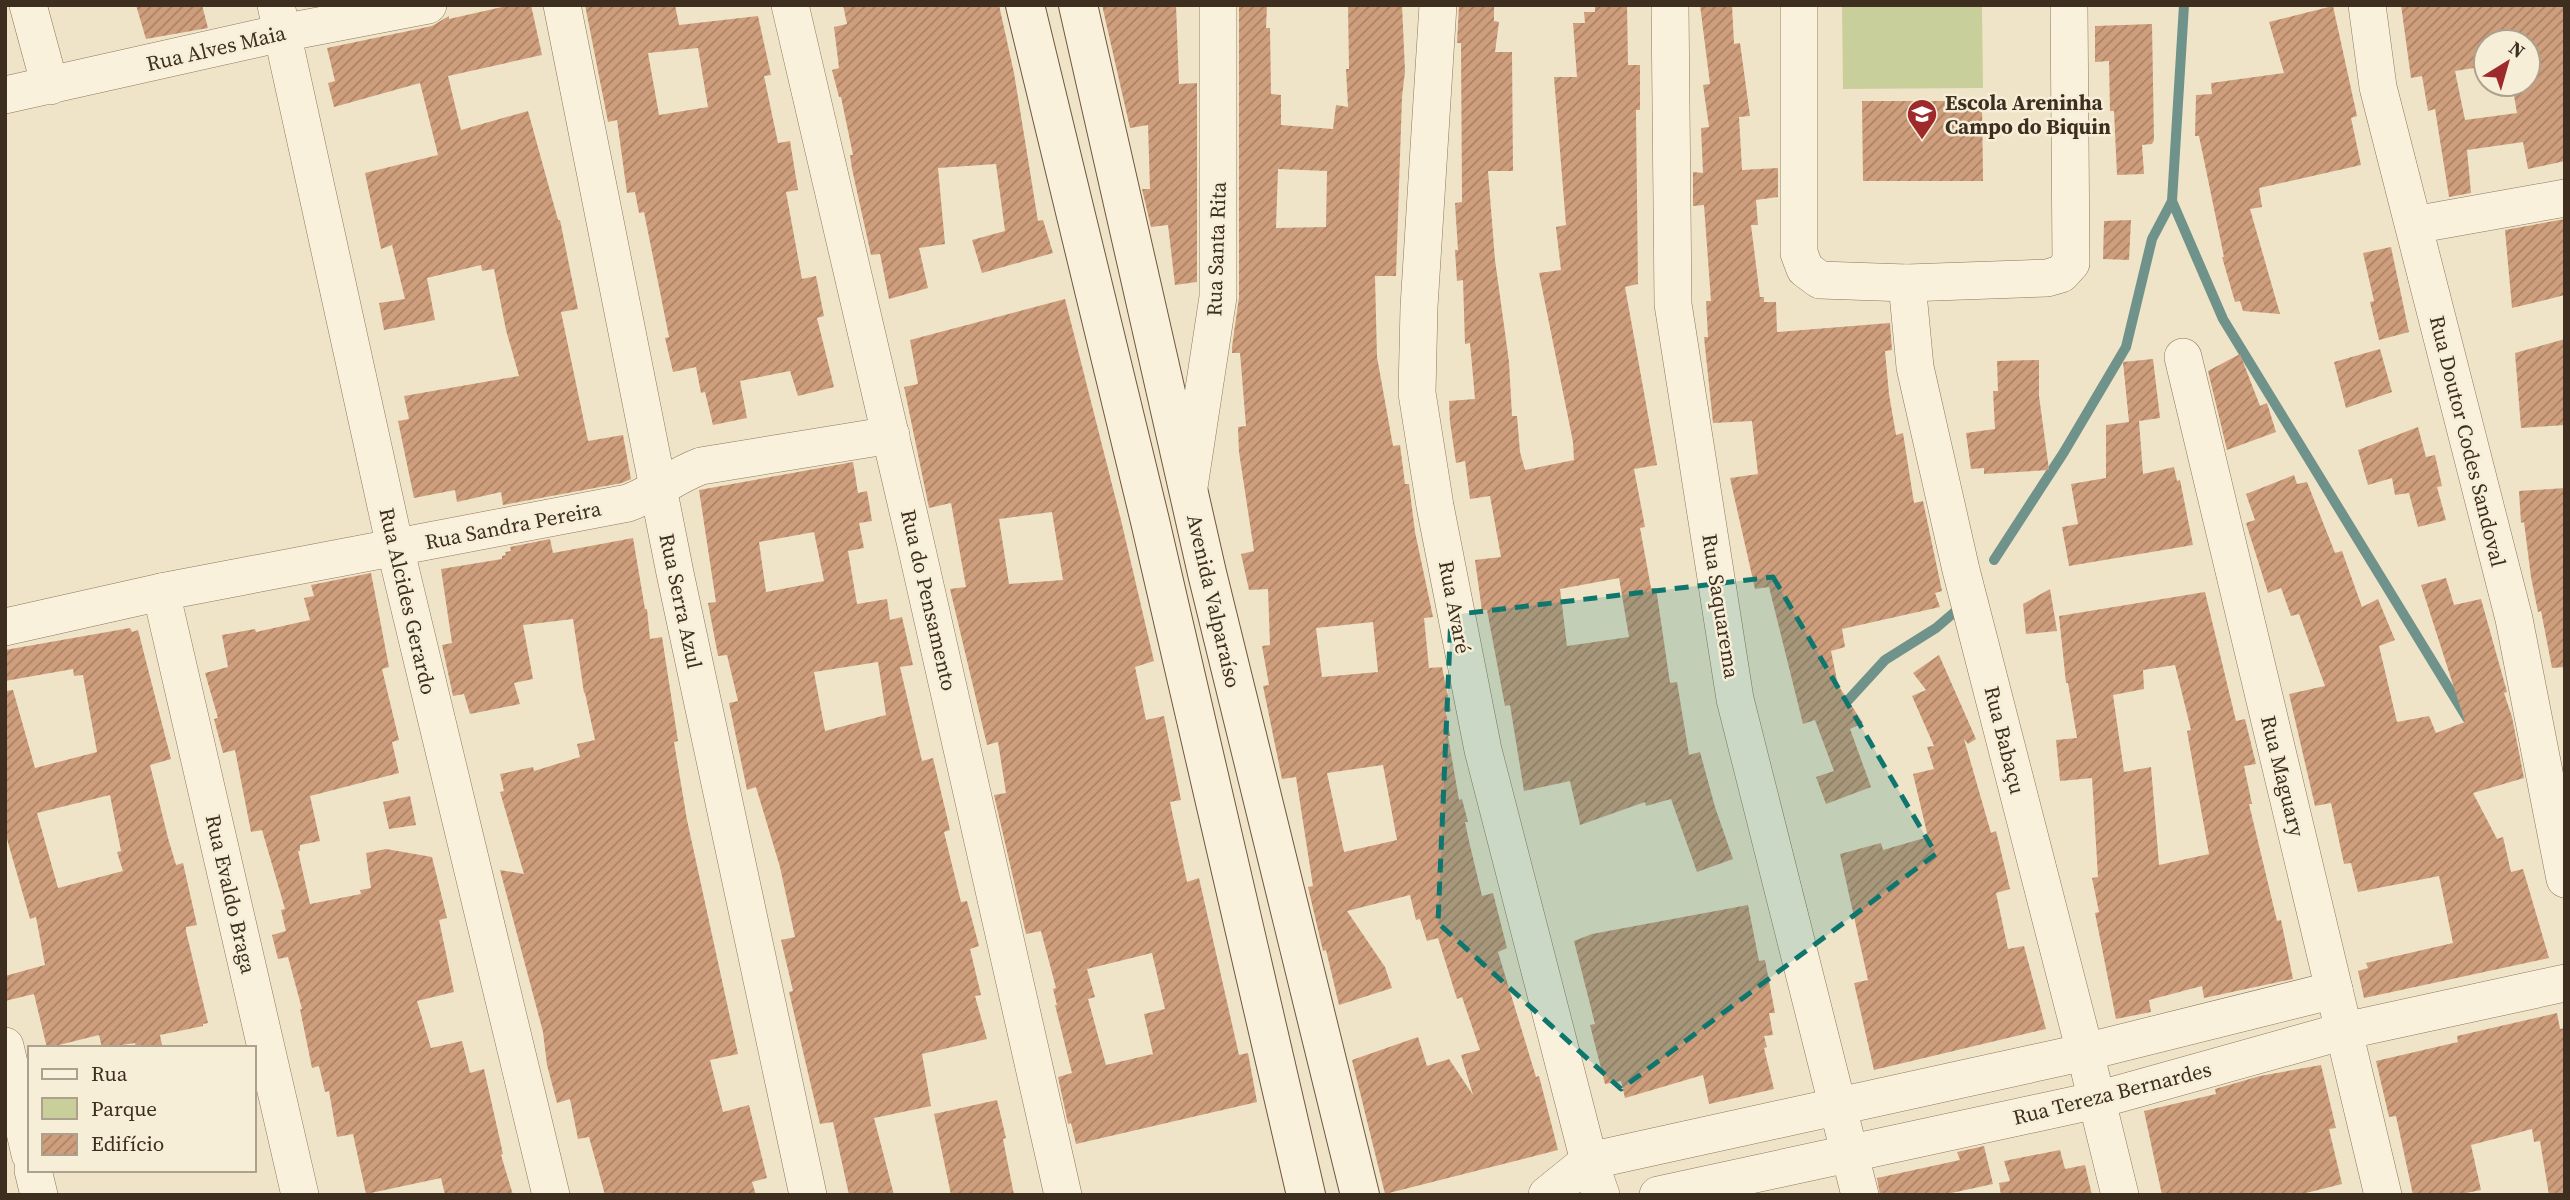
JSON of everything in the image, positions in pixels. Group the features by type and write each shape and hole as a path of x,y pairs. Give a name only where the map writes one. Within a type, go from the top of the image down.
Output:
{"main road":[{"name":"Avenida Valparaíso","path":"1025,5 1150,521 1306,1195"},
{"name":"Avenida Valparaíso","path":"1078,5 1188,492 1360,1195"}],"street":[{"path":"28,5 50,86"},
{"name":"Rua Alves Maia","path":"5,95 50,86 279,19 428,5"},
{"name":"Rua Serra Azul","path":"562,5 657,487 808,1195"},
{"name":"Rua do Pensamento","path":"790,5 891,435 1063,1195"},
{"name":"Rua Santa Rita","path":"1188,492 1218,297 1217,5"},
{"name":"Rua Avaré","path":"1438,5 1419,307 1417,393 1435,506 1483,750 1589,1161 1601,1195"},
{"name":"Rua Saquarema","path":"1670,5 1673,304 1735,699 1860,1195"},
{"path":"1800,5 1799,253 1805,268 1820,280 1907,283 2047,278 2061,274 2071,263 2069,5"},
{"name":"Rua Doutor Codes Sandoval","path":"2367,5 2378,87 2514,619 2565,879"},
{"name":"Rua Alcides Gerardo","path":"279,19 395,547 551,1195"},
{"path":"2414,225 2565,198"},
{"name":"Rua Babaçu","path":"1907,283 1915,367 1961,570 2120,1195"},
{"name":"Rua Maguary","path":"2183,357 2383,1195"},
{"name":"Rua Sandra Pereira","path":"5,627 161,592 628,503 643,497 678,474 701,466 891,435"},
{"name":"Rua Evaldo Braga","path":"161,592 300,1195"},
{"name":"Rua Tereza Bernardes","path":"1658,1195 2097,1100 2344,1031 2565,983"},
{"path":"1547,1195 1589,1161 2085,1052 2334,990"},
{"path":"5,1045 28,1145"},
{"path":"33,1172 39,1195"}],"highlighted area":[{"path":"1773,577 1936,854 1621,1089 1438,923 1451,615"}],"green space":[{"path":"1842,5 1982,5 1983,88 1843,89"}],"building":[{"path":"136,5 202,5 208,28 146,39"},
{"path":"511,5 531,5 542,55 448,76 461,130 528,111 560,220 578,309 561,312 588,441 623,435 631,479 622,483 503,505 501,492 457,502 455,490 414,498 398,421 409,419 404,396 519,376 506,330 494,269 482,271 481,265 427,278 435,320 384,330 379,303 405,299 392,245 381,249 365,173 438,155 420,83 334,107 328,83 335,81 327,48 432,26 449,16 449,19"},
{"path":"585,5 675,5 679,25 758,16 771,75 764,76 778,143 790,141 798,190 786,192 802,279 816,276 824,316 817,318 834,387 798,396 790,371 740,381 747,418 713,425 705,392 701,393 696,367 673,372 665,338 669,337 644,212 639,213 635,192 627,193 617,120 608,122","holes":["698,48 708,107 659,115 648,53"]},
{"path":"843,5 999,5 1014,73 1038,221 1043,220 1053,253 982,273 972,240 1005,231 996,164 938,168 945,244 919,248 928,288 889,299 880,254 871,255 852,169 850,155 853,155 841,97 832,70 839,68 834,27 847,24"},
{"path":"1102,5 1176,5 1179,84 1197,83 1197,282 1175,285 1168,225 1151,227 1142,189 1150,189 1148,125 1130,128"},
{"path":"1239,5 1267,5 1271,94 1281,95 1281,125 1333,129 1336,105 1348,107 1348,5 1402,5 1405,71 1396,276 1375,276 1377,357 1393,446 1400,445 1405,484 1409,484 1415,532 1433,617 1424,618 1429,668 1442,667 1451,711 1446,712 1448,736 1459,800 1462,799 1468,822 1465,822 1482,896 1493,893 1507,948 1498,952 1536,1077 1539,1076 1558,1150 1385,1194 1352,1060 1418,1037 1427,1066 1449,1059 1473,1095 1461,1055 1480,1050 1462,997 1457,999 1438,938 1427,941 1420,919 1416,920 1410,895 1347,911 1385,967 1392,988 1339,1005 1308,887 1313,886 1296,777 1282,779 1263,686 1269,685 1262,646 1270,645 1268,589 1249,590 1241,554 1254,551 1239,452 1238,427 1246,426 1240,353 1232,353 1239,297","holes":["1278,169 1327,171 1326,227 1276,228","1373,622 1378,672 1322,677 1316,628","1383,765 1397,840 1344,852 1327,773"]},
{"path":"1459,5 1494,5 1494,21 1499,22 1495,52 1512,52 1513,171 1488,171 1495,260 1509,362 1512,416 1517,416 1520,452 1525,470 1574,460 1573,442 1539,273 1561,270 1556,227 1566,225 1554,77 1577,77 1573,23 1585,23 1584,12 1595,12 1595,5 1627,5 1628,65 1640,65 1640,110 1636,110 1638,284 1625,287 1657,465 1634,469 1645,527 1640,528 1651,588 1656,588 1670,683 1677,682 1689,755 1700,752 1733,859 1697,872 1671,799 1646,806 1645,802 1580,825 1570,781 1524,791 1510,705 1505,706 1487,610 1482,611 1475,560 1501,557 1490,496 1470,499 1465,461 1456,463 1450,422 1449,401 1475,399 1470,343 1465,344 1463,280 1457,281 1455,250 1458,250 1455,203 1462,202 1461,43 1457,43","holes":["1619,578 1629,637 1567,646 1560,589"]},
{"path":"1700,5 1732,5 1734,44 1740,43 1750,116 1739,117 1742,170 1778,168 1778,197 1756,200 1758,225 1751,225 1760,297 1764,297 1764,302 1776,302 1777,332 1890,323 1892,350 1885,351 1896,435 1903,433 1914,503 1923,501 1942,591 1935,593 1940,607 1842,629 1845,647 1831,651 1838,685 1863,723 1850,729 1871,787 1826,804 1816,777 1834,771 1815,720 1803,724 1769,587 1755,589 1730,478 1758,474 1752,421 1713,423 1704,337 1708,337 1706,301 1711,301 1704,205 1693,206 1693,172 1703,173 1701,128 1709,127 1703,85 1710,84"},
{"path":"2401,5 2565,5 2565,161 2528,169 2523,142 2467,150 2471,193 2449,197 2435,109 2428,111 2422,76 2411,78"},
{"path":"2333,6 2357,116 2351,118 2361,165 2259,188 2262,207 2250,209 2280,314 2243,311 2240,301 2235,302 2222,257 2199,136 2195,136 2196,95 2212,94 2211,83 2284,73 2269,22"},
{"path":"2152,24 2154,140 2152,144 2142,145 2144,174 2117,175 2114,111 2110,111 2109,61 2095,62 2095,26"},
{"name":"Escola Areninha Campo do Biquin","path":"1862,101 1982,101 1983,181 1863,181"},
{"path":"2565,219 2565,295 2512,308 2505,230"},
{"path":"2131,220 2129,260 2103,259 2104,221"},
{"path":"2391,247 2409,332 2379,340 2370,302 2374,301 2363,253"},
{"path":"1065,299 1154,661 1135,667 1146,720 1164,716 1181,800 1170,802 1187,882 1199,878 1239,1055 1248,1053 1257,1102 1076,1144 1071,1123 1068,1124 1058,1077 1072,1073 1055,1005 1053,989 1056,988 1041,931 1026,934 994,795 1006,793 998,742 987,745 950,589 966,587 951,503 929,508 904,387 918,384 910,340","holes":["1052,512 1063,580 1009,584 999,519","1152,953 1165,1009 1144,1014 1153,1054 1106,1065 1088,999 1095,997 1087,969"]},
{"path":"2565,339 2565,425 2521,428 2515,353"},
{"path":"2380,349 2392,392 2346,408 2334,362"},
{"path":"2240,354 2260,406 2267,403 2276,432 2227,450 2208,371"},
{"path":"2153,359 2160,418 2139,421 2143,474 2174,467 2177,481 2180,480 2193,545 2069,566 2062,527 2078,524 2071,484 2106,478 2106,425 2129,422 2123,362"},
{"path":"2039,360 2039,396 2049,470 1984,474 1984,468 1971,469 1966,433 1995,429 1993,391 1998,391 1997,361"},
{"path":"2418,427 2426,457 2435,455 2442,486 2437,487 2446,520 2418,527 2409,493 2395,495 2392,478 2368,485 2358,450"},
{"path":"853,462 858,493 867,491 872,521 859,523 864,548 848,551 857,604 887,599 890,620 902,617 913,665 900,667 922,761 933,758 950,830 944,832 961,902 967,901 979,946 970,949 981,995 975,996 987,1039 922,1054 931,1106 874,1118 894,1195 849,1195 833,1122 820,1124 789,992 793,991 781,940 795,937 780,867 756,787 747,790 729,703 738,701 727,655 718,656 708,603 716,602 699,490","holes":["814,532 824,581 766,592 759,542","878,662 886,715 825,731 814,672"]},
{"path":"2294,475 2297,484 2307,482 2335,553 2342,551 2362,607 2378,599 2395,640 2379,646 2397,722 2429,716 2436,733 2465,722 2421,585 2446,578 2454,605 2481,599 2507,692 2504,693 2512,717 2524,778 2473,793 2497,839 2503,837 2511,872 2523,869 2549,958 2364,998 2358,971 2368,968 2366,963 2453,943 2439,876 2358,892 2351,863 2344,864 2331,803 2315,806 2289,694 2325,686 2299,614 2291,616 2281,588 2268,593 2246,523 2255,520 2246,494"},
{"path":"2565,488 2565,667 2552,668 2531,577 2524,522 2521,523 2519,491"},
{"path":"633,538 650,639 662,637 678,741 674,742 687,820 738,1054 710,1060 723,1112 749,1105 767,1178 752,1182 756,1195 605,1195 589,1137 578,1139 570,1099 557,1103 547,1065 543,1032 500,870 524,874 500,792 504,791 500,774 533,767 534,771 580,757 577,744 595,740 584,693 573,619 523,625 533,679 514,683 520,704 470,714 464,694 453,696 442,645 452,643 441,569 502,559 502,556 506,555 505,552 511,551 510,547 550,539 553,553"},
{"path":"371,573 389,667 382,669 399,740 392,742 399,773 310,796 320,841 300,845 298,851 310,904 361,894 360,890 371,888 366,853 386,849 432,857 447,918 439,920 454,992 417,1001 431,1048 462,1041 470,1073 484,1069 503,1154 501,1155 513,1195 445,1195 441,1178 366,1194 353,1134 337,1137 329,1091 325,1092 319,1066 312,1068 302,1009 288,957 278,959 272,935 286,931 281,910 285,909 262,830 251,832 235,750 223,753 214,719 218,718 205,673 228,667 222,635 255,629 256,632 310,620 304,598 314,596 311,585"},
{"path":"2050,589 2057,631 2026,634 2023,604"},
{"path":"2205,592 2236,721 2245,719 2256,764 2244,766 2252,804 2249,804 2277,921 2281,920 2293,979 2204,998 2202,986 2149,1000 2151,1012 2116,1019 2095,913 2099,912 2092,878 2098,877 2092,778 2060,781 2056,740 2077,738 2066,683 2059,616","holes":["2175,665 2191,730 2187,731 2209,854 2159,865 2151,767 2124,772 2113,695 2144,689 2143,670"]},
{"path":"130,628 132,632 138,630 171,759 150,765 176,865 183,863 197,925 186,927 186,931 208,1023 203,1026 160,1035 162,1045 158,1046 136,1046 135,1043 102,1046 99,1035 47,1046 34,994 5,1001 5,976 45,965 36,917 30,919 5,832 5,691 13,690 35,768 97,752 83,675 74,676 73,669 5,681 5,650","holes":["110,795 121,851 117,852 123,871 58,888 37,813"]},
{"path":"1939,655 1976,739 1968,744 1964,739 1991,833 1996,831 2010,889 1996,893 2008,949 2024,946 2046,1029 1874,1070 1854,983 1868,980 1840,854 1881,843 1883,850 1928,837 1913,774 1934,769 1927,747 1934,746 1912,696 1926,690 1913,673"},
{"path":"410,796 416,825 389,829 383,802"},
{"path":"1748,905 1759,961 1765,960 1775,1013 1769,1013 1773,1035 1764,1036 1767,1047 1764,1048 1774,1089 1709,1104 1703,1075 1625,1098 1621,1081 1605,1084 1590,1025 1595,1024 1574,941 1592,934"},
{"path":"2557,1013 2560,1029 2565,1028 2565,1195 2549,1195 2540,1141 2534,1142 2532,1129 2471,1145 2481,1190 2456,1195 2413,1195 2396,1116 2389,1117 2376,1061 2458,1042 2457,1036"},
{"path":"2321,1065 2336,1128 2329,1129 2342,1184 2298,1195 2162,1195 2144,1111 2216,1094 2215,1089 2260,1076"},
{"path":"997,1100 1006,1138 1003,1139 1014,1195 951,1195 934,1114"},
{"path":"1984,1146 1993,1184 1942,1195 1880,1195 1877,1178 1960,1160 1957,1152"},
{"path":"2060,1150 2065,1169 2085,1165 2092,1195 2001,1195 1999,1183 2010,1181 2004,1161"}],"waterway":[{"path":"1994,560 2064,452 2126,347 2152,239 2172,201 2184,5"},
{"path":"2172,201 2223,319 2467,718"},
{"path":"1841,708 1885,660 1936,628 1957,610"}],"place":[{"name":"Escola Areninha Campo do Biquin","path":"1922,141"}]}
